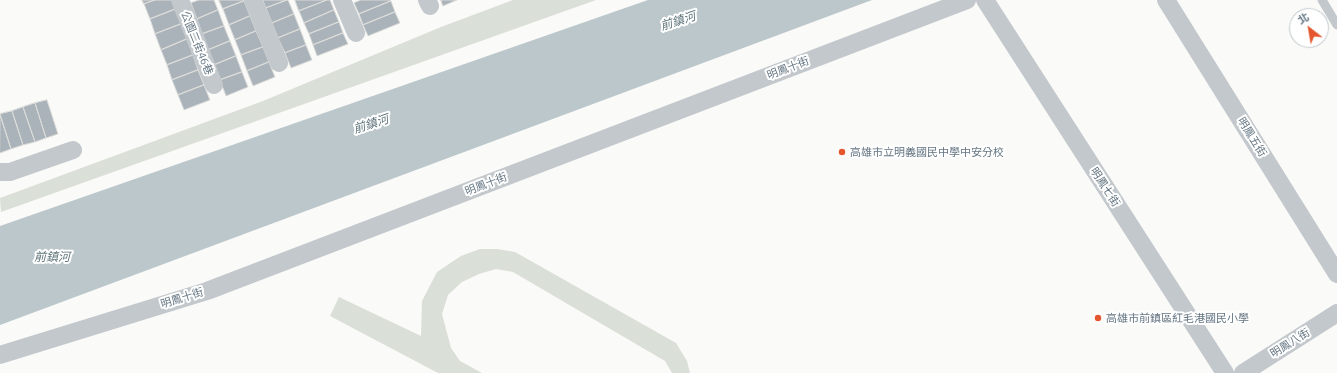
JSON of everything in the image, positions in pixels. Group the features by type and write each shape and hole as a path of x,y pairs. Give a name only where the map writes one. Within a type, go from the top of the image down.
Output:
{"street":[{"name":"公園二街46巷","path":"180,0 214,85"},
{"path":"253,0 279,63"},
{"path":"342,0 356,33"},
{"name":"明鳳十街","path":"0,355 207,291 967,0"},
{"name":"明鳳七街","path":"985,0 1225,373"},
{"name":"明鳳五街","path":"1166,0 1337,274"},
{"path":"0,172 10,172 73,150"},
{"name":"明鳳八街","path":"1243,373 1337,313"}],"lane":[{"path":"1322,0 1337,25"}],"shaded area":[{"path":"513,0 596,0 1,212 0,198 263,101 441,27"},
{"path":"480,249 497,249 515,252 676,343 687,361 690,373 672,373 665,361 513,272 496,269 479,274 462,282 448,295 442,314 451,348 460,361 482,373 438,373 330,316 339,297 421,336 422,301 437,272 461,256"}],"water":[{"name":"前鎮河","path":"648,0 872,0 0,325 0,226"}],"building":[{"path":"142,0 155,0 144,4"},
{"path":"155,0 172,0 176,9 150,19 144,4"},
{"path":"199,0 214,0 218,10 197,19 191,3"},
{"path":"219,0 244,0 244,1 223,9"},
{"path":"263,0 286,0 266,8"},
{"path":"288,0 294,14 272,23 266,8"},
{"path":"295,0 327,0 299,11"},
{"path":"330,0 334,10 304,23 299,11"},
{"path":"361,0 391,1 359,14 354,3"},
{"path":"441,0 457,0 443,6"},
{"path":"244,1 250,16 229,25 223,9"},
{"path":"391,1 395,12 363,25 359,14"},
{"path":"176,9 181,24 155,34 150,19"},
{"path":"218,10 224,26 202,34 197,19"},
{"path":"334,10 339,22 309,34 304,23"},
{"path":"395,12 400,23 368,36 363,25"},
{"path":"294,14 300,29 278,38 272,23"},
{"path":"250,16 256,31 235,40 229,25"},
{"path":"339,22 343,33 313,45 309,34"},
{"path":"181,24 187,39 161,50 155,34"},
{"path":"224,26 230,41 208,50 202,34"},
{"path":"300,29 306,45 285,53 278,38"},
{"path":"256,31 263,47 241,55 235,40"},
{"path":"343,33 348,44 317,56 313,45"},
{"path":"187,39 193,55 167,65 161,50"},
{"path":"230,41 236,56 214,65 208,50"},
{"path":"306,45 312,60 291,68 285,53"},
{"path":"263,47 269,62 247,71 241,55"},
{"path":"193,55 198,70 172,80 167,65"},
{"path":"236,56 242,72 220,80 214,65"},
{"path":"269,62 275,77 253,86 247,71"},
{"path":"198,70 204,85 178,95 172,80"},
{"path":"242,72 248,87 226,96 220,80"},
{"path":"204,85 210,100 184,110 178,95"},
{"path":"47,100 58,134 46,138 35,103"},
{"path":"35,103 46,138 35,142 23,107"},
{"path":"23,107 35,142 23,145 12,111"},
{"path":"12,111 23,145 11,149 0,114"},
{"path":"0,115 11,149 0,153"}],"place":[{"name":"高雄市立明義國民中學中安分校","path":"842,152"},
{"name":"高雄市前鎮區紅毛港國民小學","path":"1098,318"}]}
